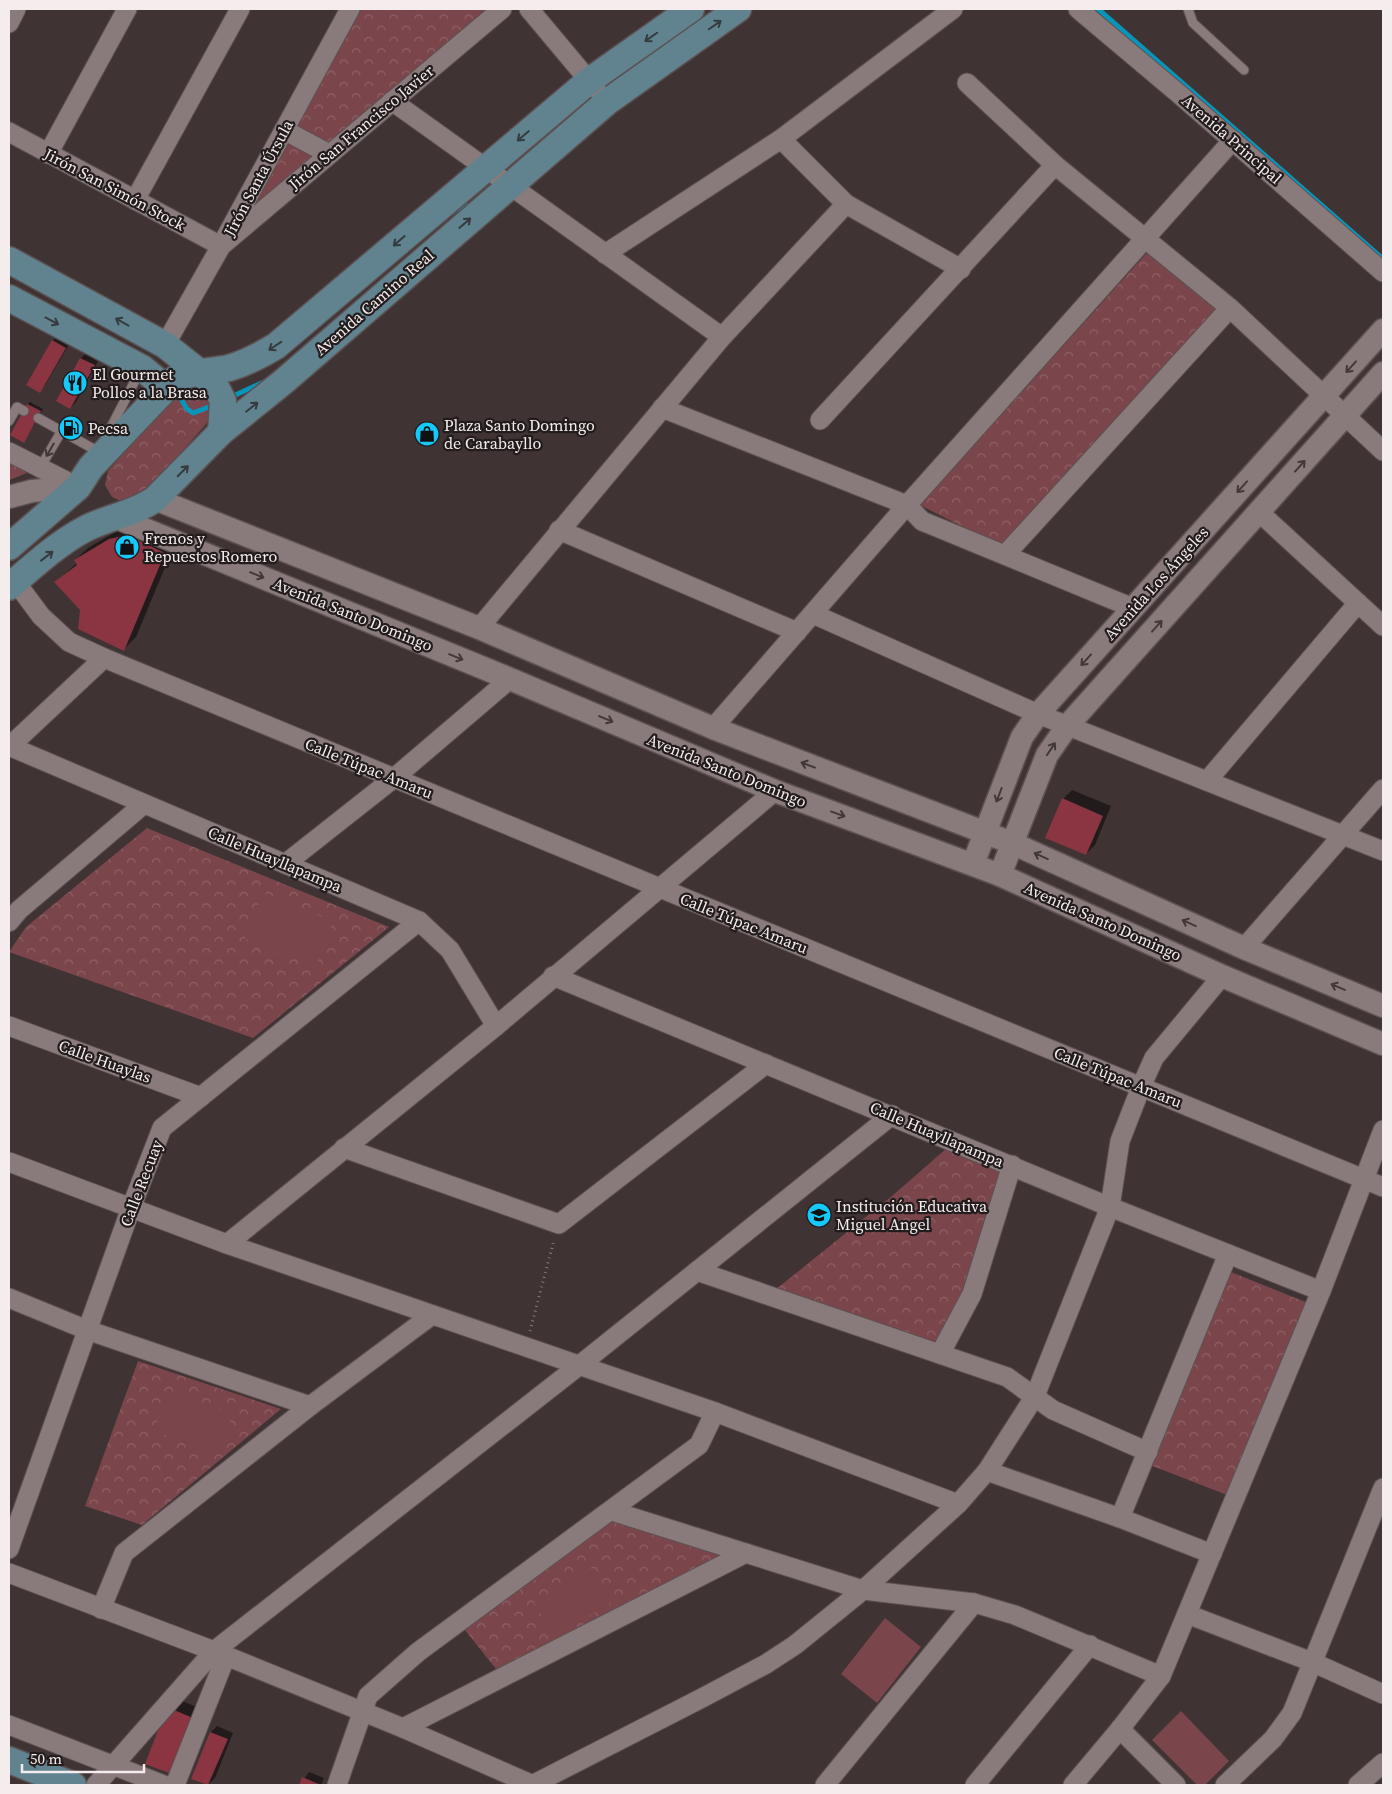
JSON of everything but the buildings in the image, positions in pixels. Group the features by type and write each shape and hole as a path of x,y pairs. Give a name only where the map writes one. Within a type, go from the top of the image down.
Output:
{"main road":[{"name":"Avenida Camino Real","path":"9,547 89,469 175,379 197,372 229,368 255,358 276,346 589,81 691,9"},
{"name":"Avenida Camino Real","path":"12,584 86,528 145,506 156,499 221,432 290,375 508,185 607,102 738,9"},
{"path":"9,260 165,345 209,380 220,394 224,408 221,432"},
{"path":"9,300 142,368 166,388"},
{"name":"Avenida Santo Domingo","path":"89,469 90,504 115,517"},
{"path":"9,1760 73,1785"}],"street":[{"path":"9,23 16,9"},
{"path":"48,154 127,9"},
{"path":"135,200 240,9"},
{"name":"Jirón Santa Úrsula","path":"165,345 350,9"},
{"name":"Jirón San Francisco Javier","path":"221,246 502,9"},
{"path":"529,9 607,102"},
{"path":"606,254 781,138 953,9"},
{"name":"Avenida Principal","path":"1078,9 1233,140 1383,272"},
{"path":"966,83 1055,165 1230,308 1383,451"},
{"path":"392,101 722,337"},
{"path":"284,130 329,154"},
{"name":"Jirón San Simón Stock","path":"9,132 221,246"},
{"path":"781,138 846,204 961,269"},
{"path":"713,728 907,505 1233,140"},
{"path":"820,420 1055,165"},
{"path":"479,628 722,337 846,204"},
{"path":"1005,555 1230,308"},
{"name":"Avenida Los Ángeles","path":"973,864 1022,737 1038,714 1383,330"},
{"name":"Avenida Los Ángeles","path":"1000,875 1047,755 1068,725 1383,373"},
{"path":"662,408 907,505 922,521 1133,608"},
{"path":"9,452 40,468 89,469"},
{"path":"9,496 32,491 89,469"},
{"name":"Avenida Santo Domingo","path":"156,499 479,628 713,728 1012,843 1244,948 1383,1006"},
{"path":"1259,512 1383,626"},
{"name":"Avenida Santo Domingo","path":"115,517 510,679 775,791 1000,875 1222,976 1383,1044"},
{"path":"559,530 797,632"},
{"name":"Calle Túpac Amaru","path":"12,584 41,616 69,642 104,658 1383,1187"},
{"path":"1207,781 1358,603"},
{"path":"813,614 1038,714 1383,851"},
{"path":"9,746 104,658"},
{"path":"285,864 394,778 510,679"},
{"name":"Calle Huayllapampa","path":"9,746 419,921 450,950 496,1026"},
{"path":"1244,948 1383,789"},
{"path":"227,1244 496,1026 553,976 661,888 775,791"},
{"path":"9,922 19,910 144,804"},
{"name":"Calle Recuay","path":"9,1549 131,1208 162,1128 419,921"},
{"name":"Calle Huayllapampa","path":"553,976 1110,1207 1321,1291"},
{"path":"9,1573 220,1653 362,1713 403,1728 532,1785 766,1664 795,1645 863,1590 958,1504 987,1471 1035,1396 1110,1207 1120,1141 1140,1086 1154,1058 1222,976"},
{"name":"Calle Huaylas","path":"9,1026 201,1097"},
{"path":"344,1148 558,1224 766,1064"},
{"path":"96,1785 220,1653 892,1115"},
{"path":"1073,1785 1161,1676 1321,1291 1383,1130"},
{"path":"9,1162 227,1244 581,1364 715,1412 958,1504"},
{"path":"940,1354 972,1294 1012,1165"},
{"path":"1120,1518 1228,1254"},
{"path":"697,1271 1007,1377 1053,1410 1148,1452"},
{"path":"9,1298 87,1330 310,1406"},
{"path":"101,1609 124,1553 310,1406 432,1315"},
{"path":"337,1785 368,1696 418,1652 612,1511 699,1445 715,1412"},
{"path":"987,1471 1120,1518 1212,1554"},
{"path":"1225,1785 1273,1739 1292,1713 1383,1488"},
{"path":"612,1511 863,1590 974,1603 1015,1615 1161,1676"},
{"path":"403,1728 746,1553"},
{"path":"825,1785 974,1603"},
{"path":"1186,1614 1312,1662 1383,1694"},
{"path":"975,1785 1090,1645"},
{"path":"175,1785 220,1653"},
{"path":"9,1725 164,1785"},
{"path":"1120,1729 1176,1785"},
{"path":"1358,1785 1383,1763"}],"lane":[{"path":"1188,9 1192,23 1244,70"},
{"path":"38,418 61,432 89,469 142,368"},
{"path":"9,421 17,407 24,411"},
{"path":"40,468 61,432"}],"path":[{"path":"526,1346 558,1224"}],"green space":[{"path":"357,9 486,9 247,215"},
{"path":"1152,247 1218,310 1002,547 920,505"},
{"path":"189,390 200,394 207,402 209,412 206,424 143,496 125,503 112,497 105,485 108,471 176,394"},
{"path":"9,462 27,473 9,480"},
{"path":"147,828 389,927 253,1038 9,952 26,927"},
{"path":"263,893 333,921 315,967 245,939"},
{"path":"947,1148 1002,1169 965,1291 938,1344 775,1290 892,1196"},
{"path":"1226,1270 1308,1303 1227,1495 1150,1465"},
{"path":"138,1361 281,1409 142,1525 85,1506"},
{"path":"167,1392 232,1414 220,1453 154,1431"},
{"path":"611,1519 730,1555 500,1674 461,1625"},
{"path":"592,1568 612,1602 554,1637 534,1603"},
{"path":"885,1618 921,1647 877,1703 841,1674"},
{"path":"1181,1711 1229,1761 1205,1785 1197,1785 1152,1740"}],"waterway":[{"path":"1098,9 1383,259"},
{"path":"454,219 467,205"},
{"path":"229,398 266,381"},
{"path":"175,389 187,409 193,413 214,405"}],"place":[{"name":"El Gourmet Pollos a la Brasa","path":"75,383"},
{"name":"Pecsa","path":"71,428"},
{"name":"Plaza Santo Domingo de Carabayllo","path":"427,434"},
{"name":"Frenos y Repuestos Romero","path":"127,547"},
{"name":"Institución Educativa Miguel Angel","path":"819,1215"}]}
